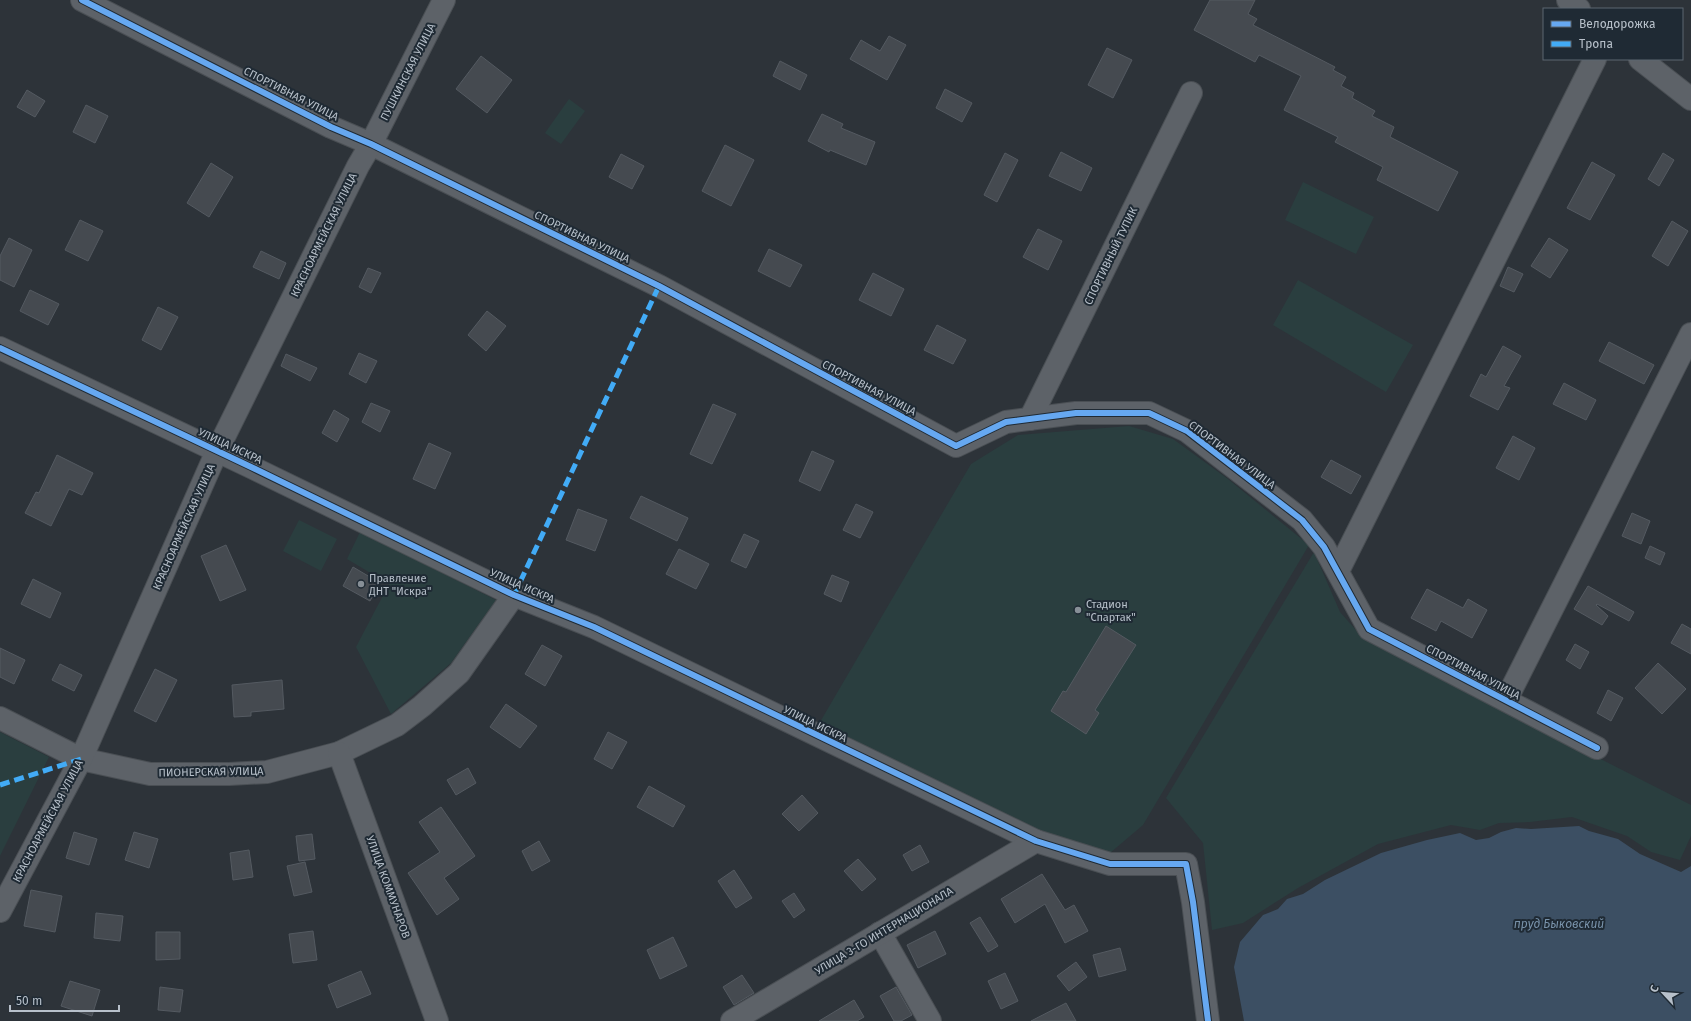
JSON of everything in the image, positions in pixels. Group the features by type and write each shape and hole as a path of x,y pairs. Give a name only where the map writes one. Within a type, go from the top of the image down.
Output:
{"street":[{"name":"СПОРТИВНАЯ УЛИЦА","path":"82,0 331,127 371,144 659,286 956,446 1006,422 1076,413 1149,413 1187,431 1302,520 1324,547 1369,629 1597,748"},
{"name":"ПУШКИНСКАЯ УЛИЦА","path":"371,144 444,0"},
{"path":"1568,0 1578,8"},
{"path":"1338,571 1595,60"},
{"path":"1641,60 1691,99"},
{"name":"СПОРТИВНЫЙ ТУПИК","path":"1030,418 1191,93"},
{"name":"КРАСНОАРМЕЙСКАЯ УЛИЦА","path":"0,911 80,759 217,451 358,166 371,144"},
{"path":"1506,700 1691,334"},
{"name":"УЛИЦА ИСКРА","path":"0,348 514,595 594,627 1036,842 1110,864 1186,864 1208,1021"},
{"name":"ПИОНЕРСКАЯ УЛИЦА","path":"0,718 80,759 150,774 228,774 267,772 339,753 397,725 422,706 459,673 514,595"},
{"name":"УЛИЦА КОММУНАРОВ","path":"339,753 437,1021"},
{"name":"УЛИЦА 3-ГО ИНТЕРНАЦИОНАЛА","path":"732,1021 1036,842"},
{"path":"880,933 930,1021"}],"green space":[{"path":"569,99 585,111 561,144 545,133"},
{"path":"1303,182 1374,217 1356,254 1285,220"},
{"path":"1298,280 1413,345 1386,392 1273,325"},
{"name":"Стадион \"Спартак\"","path":"1129,426 1173,439 1228,479 1309,545 1143,825 1110,853 1038,831 948,790 820,722 971,464 1018,435"},
{"path":"299,520 337,539 321,571 283,551"},
{"path":"360,532 496,600 451,663 391,714 356,647 389,584 347,559"},
{"path":"1314,552 1340,612 1363,638 1691,805 1691,836 1680,860 1651,852 1627,836 1572,817 1530,822 1499,823 1480,830 1451,825 1378,844 1298,888 1243,923 1212,930 1203,843 1166,798"},
{"path":"0,732 49,757 0,856"}],"water":[{"name":"пруд Быковский","path":"1579,826 1589,831 1618,839 1640,854 1681,872 1691,866 1691,1021 1244,1021 1234,967 1240,942 1263,915 1278,909 1287,899 1303,894 1325,880 1381,853 1427,840 1460,833 1476,840 1489,838 1501,832 1516,828 1531,829"}],"building":[{"path":"1210,0 1255,0 1248,14 1257,19 1253,25 1335,67 1333,70 1346,77 1341,86 1354,93 1352,98 1375,111 1372,116 1394,127 1390,137 1458,172 1438,211 1377,180 1383,167 1335,142 1338,137 1284,110 1301,76 1259,55 1255,62 1194,30"},
{"path":"889,36 906,45 887,80 850,59 861,40 880,51"},
{"path":"1107,48 1132,60 1113,98 1088,85"},
{"path":"481,56 512,80 487,113 456,89"},
{"path":"780,61 807,75 800,90 773,76"},
{"path":"945,89 972,103 962,122 936,108"},
{"path":"27,90 45,101 35,117 17,107"},
{"path":"86,105 108,116 95,143 73,132"},
{"path":"822,114 843,124 841,128 875,142 866,165 830,150 829,152 808,141"},
{"path":"725,145 754,160 731,206 702,191"},
{"path":"1061,152 1092,168 1081,191 1049,176"},
{"path":"1005,153 1018,160 997,202 984,195"},
{"path":"1663,153 1674,160 1659,186 1648,179"},
{"path":"621,154 644,166 632,189 609,177"},
{"path":"1592,162 1615,175 1590,220 1567,208"},
{"path":"211,163 233,177 209,217 187,203"},
{"path":"80,220 103,231 88,261 65,250"},
{"path":"1672,221 1688,231 1668,266 1652,256"},
{"path":"1038,229 1062,241 1048,270 1023,257"},
{"path":"9,238 32,250 14,287 0,280 0,256"},
{"path":"1549,238 1568,250 1550,278 1531,266"},
{"path":"769,249 802,265 790,287 758,271"},
{"path":"261,251 286,263 279,279 253,267"},
{"path":"1508,267 1523,274 1514,292 1500,286"},
{"path":"368,268 381,273 371,293 359,287"},
{"path":"873,273 904,289 891,316 859,300"},
{"path":"30,290 59,304 48,325 20,311"},
{"path":"158,307 178,317 161,350 142,340"},
{"path":"487,311 506,326 486,351 468,335"},
{"path":"937,325 966,340 953,364 924,350"},
{"path":"1609,342 1654,365 1644,384 1599,361"},
{"path":"1503,346 1521,356 1504,386 1510,388 1498,410 1470,396 1481,374 1486,377"},
{"path":"359,353 377,361 366,383 349,374"},
{"path":"286,354 317,368 310,381 281,366"},
{"path":"1564,383 1596,400 1586,420 1553,404"},
{"path":"371,403 390,411 380,432 362,422"},
{"path":"713,404 736,414 712,464 690,454"},
{"path":"334,410 349,419 337,442 322,433"},
{"path":"1513,436 1535,448 1519,480 1496,468"},
{"path":"429,443 451,453 435,489 413,479"},
{"path":"812,451 834,461 820,491 799,481"},
{"path":"57,455 93,473 82,495 69,489 51,526 25,513 36,492 39,493"},
{"path":"1331,460 1361,476 1351,494 1321,477"},
{"path":"641,496 688,518 677,541 630,518"},
{"path":"856,504 873,512 860,538 843,530"},
{"path":"578,509 607,520 595,551 566,540"},
{"path":"1632,513 1650,521 1641,544 1622,536"},
{"path":"744,534 759,541 746,568 731,561"},
{"path":"226,545 246,590 220,601 201,556"},
{"path":"1650,546 1665,553 1660,565 1645,558"},
{"path":"679,549 709,564 696,589 666,574"},
{"name":"Правление ДНТ \"Искра\"","path":"353,567 380,583 370,601 343,586"},
{"path":"832,575 849,582 841,602 824,594"},
{"path":"33,579 61,593 50,618 21,604"},
{"path":"1588,586 1634,612 1629,621 1597,604 1596,605 1608,616 1602,625 1574,609"},
{"path":"1427,589 1463,608 1468,599 1487,610 1472,638 1441,621 1436,631 1411,618"},
{"path":"1682,624 1691,629 1691,654 1671,643"},
{"path":"1106,626 1136,645 1095,710 1099,713 1086,734 1051,711 1063,691 1066,692"},
{"path":"1575,644 1589,652 1580,669 1566,660"},
{"path":"542,645 562,656 545,686 525,674"},
{"path":"0,648 25,660 14,684 0,677"},
{"path":"1658,663 1686,689 1662,714 1635,688"},
{"path":"60,664 82,675 74,691 52,680"},
{"path":"155,669 177,680 156,722 134,711"},
{"path":"282,680 284,709 251,712 251,716 234,717 232,685"},
{"path":"1608,690 1623,698 1611,721 1597,713"},
{"path":"506,704 537,726 520,748 490,727"},
{"path":"608,732 627,742 612,769 594,759"},
{"path":"468,768 476,783 456,795 447,780"},
{"path":"649,786 685,806 673,827 637,807"},
{"path":"802,795 818,813 799,831 782,814"},
{"path":"441,807 475,856 444,878 459,899 437,915 408,873 440,852 419,822"},
{"path":"74,832 97,839 89,865 66,858"},
{"path":"134,832 158,839 149,868 125,860"},
{"path":"312,834 315,859 299,861 296,836"},
{"path":"539,841 550,861 532,871 522,851"},
{"path":"920,845 929,862 912,871 903,855"},
{"path":"249,850 253,877 233,880 230,853"},
{"path":"858,859 876,879 862,891 844,871"},
{"path":"305,862 312,892 294,896 287,866"},
{"path":"734,870 752,898 736,908 718,881"},
{"path":"1042,874 1065,910 1074,905 1088,931 1065,943 1045,904 1015,923 1001,899"},
{"path":"31,890 62,896 55,932 24,926"},
{"path":"794,893 805,910 794,918 782,901"},
{"path":"96,913 123,916 120,941 94,938"},
{"path":"980,917 998,946 988,952 970,923"},
{"path":"313,931 317,960 293,963 289,934"},
{"path":"935,931 946,954 918,968 907,945"},
{"path":"156,932 180,932 180,959 156,960"},
{"path":"673,937 687,966 660,979 647,950"},
{"path":"1120,948 1126,970 1099,977 1093,955"},
{"path":"1076,962 1087,977 1069,991 1057,976"},
{"path":"361,971 371,994 337,1008 328,985"},
{"path":"1005,973 1018,1001 1001,1009 988,981"},
{"path":"742,975 754,993 734,1005 723,987"},
{"path":"70,981 100,990 92,1016 61,1006"},
{"path":"160,987 183,990 180,1012 158,1010"},
{"path":"896,987 912,1015 901,1021 894,1021 880,996"},
{"path":"854,1000 864,1017 857,1021 819,1021"},
{"path":"1066,1003 1076,1021 1031,1021"}],"marked path":[{"path":"514,595 659,286"},
{"path":"0,785 81,759"}],"cycle path":[{"path":"82,0 331,127 371,144 659,286 956,446 1006,422 1076,413 1149,413 1187,431 1302,520 1324,547 1369,629 1597,748"},
{"path":"0,348 251,467 514,595 594,627 1036,841 1110,864 1186,864 1193,902 1208,1021"}],"place":[{"name":"Правление ДНТ \"Искра\"","path":"361,584"},
{"name":"Стадион \"Спартак\"","path":"1078,610"}]}
